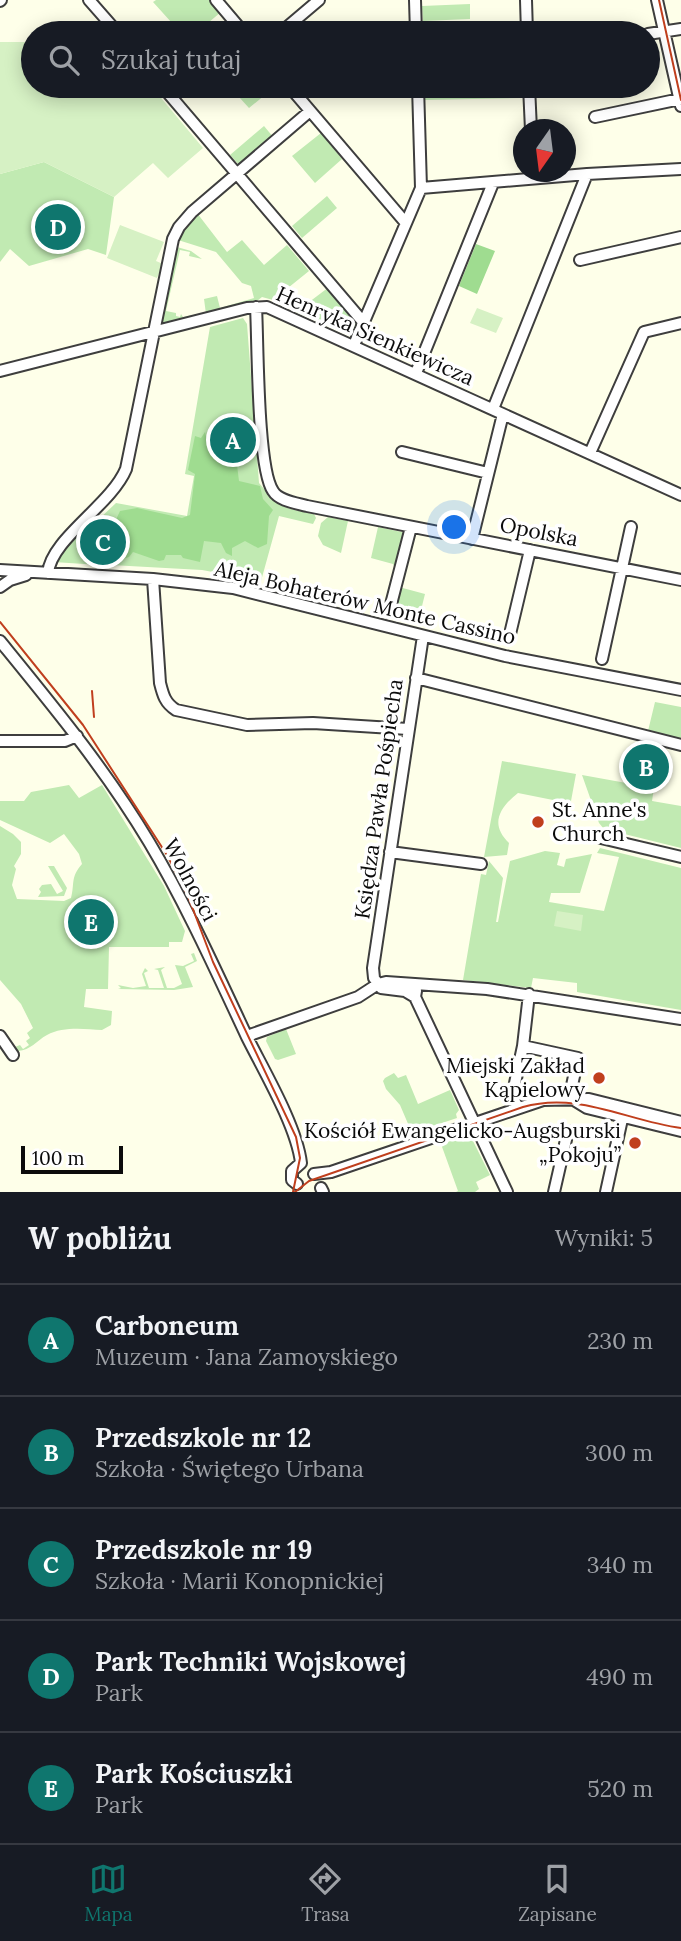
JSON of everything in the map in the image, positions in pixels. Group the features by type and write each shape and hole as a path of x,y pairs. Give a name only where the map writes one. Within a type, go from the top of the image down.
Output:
{"street":[{"path":"89,0 107,21"},
{"path":"216,0 234,21"},
{"path":"295,21 319,0"},
{"path":"415,0 416,21"},
{"path":"526,0 527,21"},
{"path":"595,117 680,102 657,0"},
{"path":"660,31 681,29"},
{"path":"172,98 364,323"},
{"path":"299,98 405,222"},
{"path":"354,345 421,188 418,98"},
{"path":"530,98 530,119"},
{"path":"43,573 56,552 103,504 126,469 173,239 179,227 192,212 310,111"},
{"path":"576,174 681,169"},
{"path":"472,539 488,472 498,411 587,174"},
{"path":"421,188 513,179"},
{"path":"416,373 493,183"},
{"path":"580,260 681,237"},
{"name":"Henryka Sienkiewicza","path":"0,371 256,307 277,310 681,495"},
{"name":"Opolska","path":"256,307 262,440 274,494 307,506 681,580"},
{"path":"590,453 644,332 681,323"},
{"path":"402,452 488,472"},
{"path":"389,612 411,527"},
{"path":"603,659 631,527"},
{"path":"510,634 530,550"},
{"name":"Aleja Bohaterów Monte Cassino","path":"0,570 153,579 241,590 505,656 681,690"},
{"name":"Aleja Bohaterów Monte Cassino","path":"0,587 17,577 43,573"},
{"path":"153,579 160,682 169,706 176,710 247,725 313,723 408,729"},
{"name":"Księdza Pawła Pośpiecha","path":"364,994 373,968 423,636"},
{"name":"Wolności","path":"0,641 77,736 134,817 161,863 290,1128 301,1163"},
{"path":"416,678 681,745"},
{"path":"0,741 60,741 77,736"},
{"path":"601,838 681,858"},
{"path":"390,852 481,864"},
{"name":"Księdza Pawła Pośpiecha","path":"373,968 377,984"},
{"path":"247,1037 364,994 377,984 387,982 529,994 681,1019"},
{"path":"377,984 384,989 405,991 415,997 507,1192"},
{"path":"415,997 419,987 427,985"},
{"path":"518,1107 512,1097 523,1046 529,994"},
{"path":"0,1036 13,1055"},
{"path":"523,1046 578,1058 571,1100"},
{"path":"314,1174 331,1172 543,1100 589,1099 681,1131"},
{"path":"624,1112 681,1122"},
{"path":"606,1192 624,1112"},
{"path":"554,1192 568,1131"},
{"path":"301,1163 309,1165 314,1174 308,1185 295,1188 291,1174 295,1166 301,1163"}],"green space":[{"path":"211,0 221,12 210,21 170,21 153,2"},
{"path":"470,4 470,19 423,21 422,6"},
{"path":"0,42 21,42 21,98 161,98 203,148 168,178 153,163 114,197 44,162 0,174"},
{"path":"240,98 261,98 249,108"},
{"path":"424,98 522,98 424,100"},
{"path":"264,126 274,138 241,167 230,155"},
{"path":"321,133 342,159 315,183 292,156"},
{"path":"44,162 114,197 106,255 88,249 29,266 10,249 0,262 0,174"},
{"path":"327,196 337,208 302,238 292,226"},
{"path":"197,213 227,252 242,240 264,265 287,245 309,271 273,300 262,297 257,301 206,314 204,299 217,296 220,308 254,298 251,286 242,283 216,252 178,240 187,222"},
{"path":"120,225 164,242 156,261 163,264 157,278 107,258"},
{"path":"476,244 495,251 477,294 459,286"},
{"path":"177,247 191,251 202,259 189,256 190,252 180,250 166,311 176,313 176,316 180,317 181,314 183,317 198,316 164,324 161,322"},
{"path":"329,287 358,323 351,336 296,312"},
{"path":"477,308 503,318 496,333 470,323"},
{"path":"243,318 247,324 259,483 282,506 314,514 316,518 313,524 279,516 261,581 202,570 111,565 126,551 98,520 116,503 187,516 194,476 185,474 210,327"},
{"path":"205,432 214,454 236,457 239,481 260,486 263,499 273,510 269,516 267,544 258,548 245,541 232,548 232,556 226,553 221,543 204,541 200,562 183,558 181,555 166,555 164,560 159,561 133,552 123,559 127,544 121,532 113,526 120,511 137,508 182,518 190,515 195,474 188,470 195,436 201,438"},
{"path":"328,517 348,521 341,553 323,545 318,536 321,523"},
{"path":"378,527 406,533 395,569 393,564 371,558"},
{"path":"81,530 99,565 54,562"},
{"path":"399,587 425,594 418,622 392,615"},
{"path":"655,702 681,707 681,739 648,731"},
{"path":"502,761 576,774 571,801 568,803 518,793 506,804 499,816 499,829 509,843 507,855 484,857"},
{"path":"582,775 654,788 652,801 681,806 681,848 604,829 599,823"},
{"path":"69,785 79,798 102,785 164,886 185,931 182,942 169,942 169,947 109,947 108,989 86,989 84,1007 112,1011 111,1025 102,1030 60,1030 26,1049 18,1051 12,1048 3,1036 7,1036 15,1047 20,1045 23,1049 29,1045 26,1041 30,1038 27,1033 33,1028 21,1004 0,980 0,826 21,842 21,854 14,866 16,869 12,885 17,899 64,901 71,898 74,877 82,864 79,854 64,834 50,843 0,820 0,801 24,801 31,792"},
{"path":"600,848 681,868 681,1010 577,992 577,983 533,978 531,988 463,980 481,874 486,875 489,861 503,878 496,922 510,861 545,851 560,853 557,865 564,867 566,859 592,854 580,893 551,893 549,902 604,911 619,857 597,853"},
{"path":"48,866 54,866 67,888 64,896 38,897 42,885 51,884 57,894 63,891"},
{"path":"557,911 583,915 581,931 554,926"},
{"path":"194,953 197,961 185,967 193,987 174,990 118,989 121,988 118,985 133,988 146,986 142,974 145,968 148,971 144,973 149,988 164,988 158,970 154,969 165,967 161,970 167,988 174,988 182,984 175,965 183,966 194,961 191,954"},
{"path":"286,1029 296,1054 278,1060 266,1041 267,1037"},
{"path":"394,1073 398,1078 406,1075 418,1104 450,1090 459,1110 457,1118 412,1133 400,1105 386,1089 383,1081"},
{"path":"471,1137 490,1175 476,1182 479,1189 475,1192 456,1192 458,1191 441,1144"}],"tram line":[{"path":"659,0 681,100"},
{"path":"0,622 83,725 167,855 188,896 213,962 296,1137 300,1158 293,1192"},
{"path":"295,1192 309,1181 523,1107 543,1103 583,1105 681,1128"}],"railway":[{"path":"92,691 94,717"}],"place":[{"name":"Park Techniki Wojskowej","path":"58,227"},
{"name":"Carboneum","path":"233,440"},
{"name":"Przedszkole nr 19","path":"103,542"},
{"name":"Przedszkole nr 12","path":"646,767"},
{"name":"St. Anne's Church","path":"538,822"},
{"name":"Park Kościuszki","path":"91,922"},
{"name":"Miejski Zakład Kąpielowy","path":"599,1078"},
{"name":"Kościół Ewangelicko-Augsburski „Pokoju”","path":"635,1143"}]}
